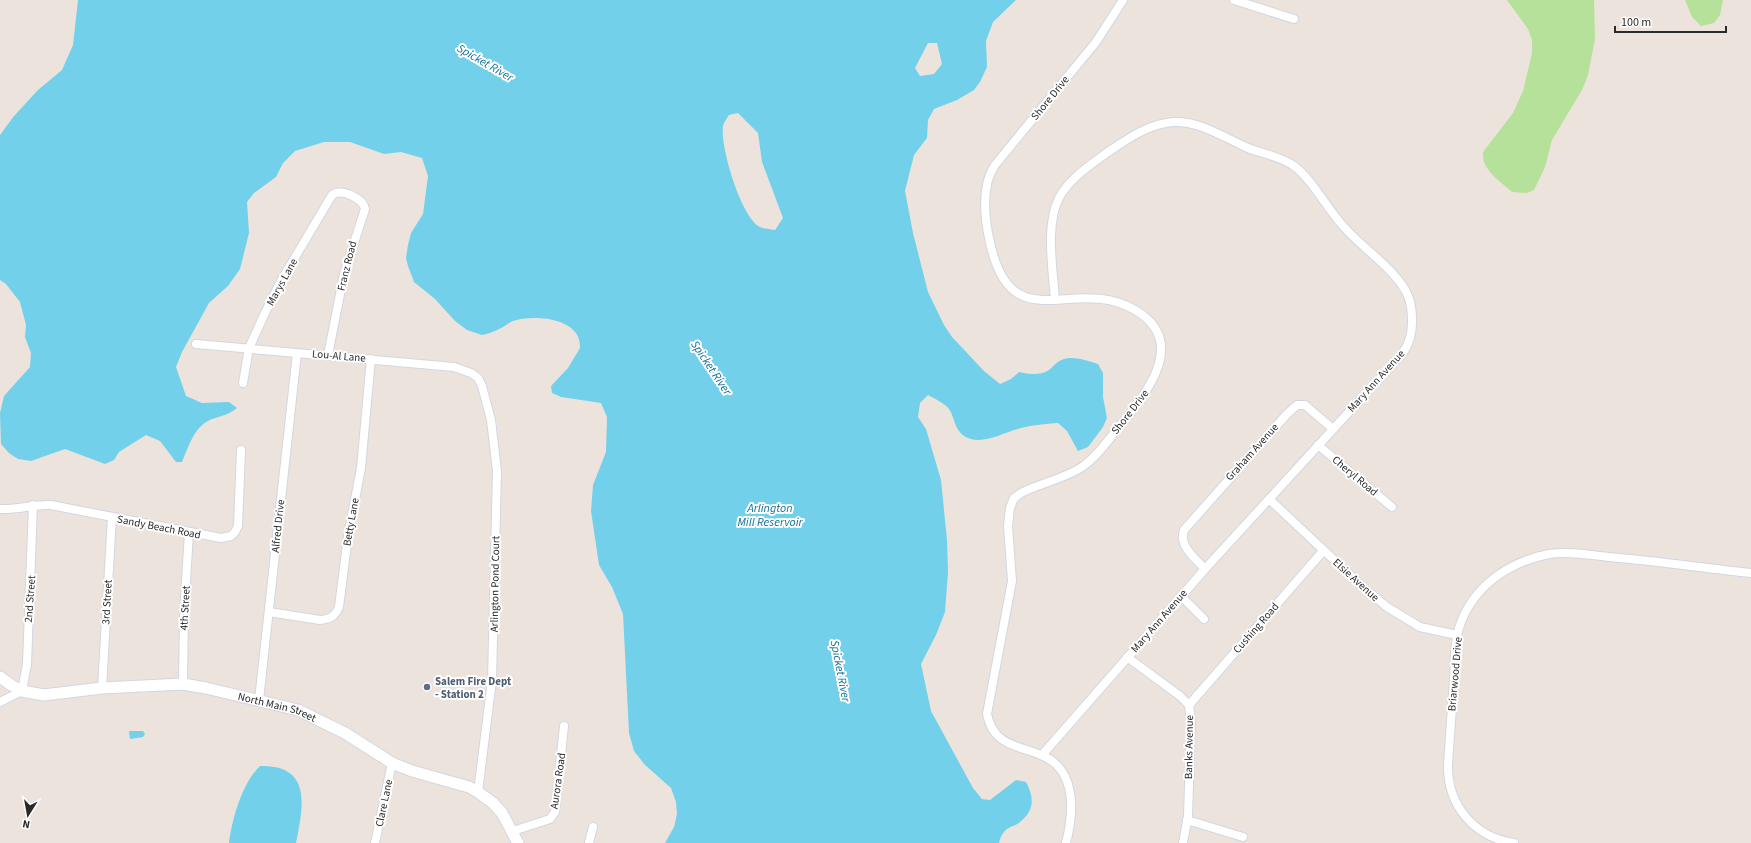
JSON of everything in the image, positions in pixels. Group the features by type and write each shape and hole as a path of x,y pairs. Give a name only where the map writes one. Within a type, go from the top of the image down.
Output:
{"street":[{"name":"Shore Drive","path":"1066,843 1071,815 1070,789 1065,773 1054,762 1042,755 1013,745 998,736 992,729 987,714 1012,581 1008,526 1010,508 1014,498 1021,493 1074,471 1089,461 1146,392 1158,368 1161,349 1160,339 1154,328 1145,317 1129,307 1102,299 1040,301 1023,296 1012,288 1000,273 992,253 987,228 985,196 988,179 995,165 1096,42 1123,0"},
{"path":"1234,0 1294,19"},
{"name":"Mary Ann Avenue","path":"1042,755 1205,569 1408,346 1412,330 1411,304 1404,288 1399,281 1344,228 1305,176 1286,161 1249,148 1200,127 1183,122 1159,124 1141,132 1116,147 1074,180 1065,189 1056,205 1052,240 1055,300"},
{"name":"Marys Lane","path":"243,383 249,348 281,281 332,195 336,192 341,192"},
{"name":"Franz Road","path":"328,355 346,267 365,209 364,204 360,200 341,192"},
{"name":"Lou-Al Lane","path":"196,344 454,367 471,373 478,378"},
{"name":"Alfred Drive","path":"259,700 296,353"},
{"name":"Betty Lane","path":"268,612 320,620 329,619 336,614 339,607 348,536 361,468 371,359"},
{"name":"Arlington Pond Court","path":"478,378 483,390 491,420 495,445 497,491 492,680 478,792"},
{"name":"Graham Avenue","path":"1205,569 1185,546 1182,536 1189,523 1293,408 1301,404 1305,405 1333,429"},
{"name":"Cheryl Road","path":"1318,445 1392,507"},
{"name":"Sandy Beach Road","path":"0,509 17,510 33,505 52,505 189,533 221,538 231,536 235,532 239,514 241,450"},
{"name":"Elsie Avenue","path":"1269,499 1372,595 1404,619 1429,630 1457,635"},
{"name":"2nd Street","path":"22,691 27,664 33,505"},
{"name":"3rd Street","path":"102,688 112,517"},
{"name":"4th Street","path":"183,684 184,613 189,533"},
{"name":"Cushing Road","path":"1189,705 1323,550"},
{"name":"Briarwood Drive","path":"1514,843 1494,838 1474,825 1460,810 1451,792 1448,780 1457,635 1471,603 1481,589 1494,577 1524,560 1550,554 1576,554 1751,572"},
{"path":"1181,596 1204,619"},
{"name":"Banks Avenue","path":"1127,657 1180,696 1189,705 1191,721 1187,820 1183,843"},
{"name":"North Main Street","path":"0,677 22,691 44,695 102,688 183,684 298,710 323,721 392,763 412,771 468,787 478,792 498,808 513,831 518,843"},
{"path":"0,702 22,691"},
{"name":"Aurora Road","path":"513,831 550,819 555,812 564,726"},
{"name":"Clare Lane","path":"375,843 392,763"},
{"path":"1187,820 1243,837"},
{"path":"589,843 593,827"}],"green space":[{"path":"1507,0 1594,0 1595,39 1588,75 1582,90 1552,140 1545,167 1534,190 1527,193 1512,192 1492,175 1483,158 1483,152 1513,113 1523,91 1532,53 1532,40 1528,29"},
{"path":"1685,0 1723,0 1720,15 1714,23 1701,26 1692,17"}],"water":[{"name":"Arlington Mill Reservoir","path":"78,0 1016,0 993,22 986,41 987,67 980,82 974,90 957,100 934,109 928,120 927,138 914,155 905,191 913,233 928,292 944,325 952,337 984,371 1000,384 1011,379 1019,372 1030,374 1042,373 1049,370 1057,362 1072,358 1098,364 1103,373 1103,397 1107,418 1103,427 1088,447 1078,451 1067,431 1058,423 1026,427 992,438 978,440 971,439 964,436 958,430 949,409 942,403 928,395 920,403 918,417 926,429 941,480 947,540 948,572 945,612 936,635 921,664 931,711 973,788 982,799 990,800 1016,780 1026,782 1031,793 1032,803 1031,808 1025,817 1003,833 999,843 665,843 674,827 677,814 676,802 671,788 645,765 634,751 629,733 623,614 612,587 599,565 591,511 593,485 606,452 607,417 601,403 561,397 552,393 551,386 568,368 580,348 578,336 571,328 556,321 528,318 513,321 495,331 482,335 467,330 455,321 435,299 414,282 406,258 411,233 423,214 428,176 422,158 401,152 384,154 350,142 324,142 295,151 283,163 276,177 254,193 247,202 249,233 240,269 228,286 209,303 182,352 176,367 186,396 202,403 229,402 237,408 229,413 206,422 201,426 196,431 182,462 176,462 160,441 146,435 119,452 114,460 105,464 65,449 31,461 18,459 9,453 1,444 0,413 4,396 30,367 31,353 25,337 26,325 20,302 6,284 0,280 0,135 14,116 38,90 62,70 73,45","holes":["928,43 937,43 942,64 934,74 920,76 915,68","738,113 758,133 762,162 783,218 775,230 760,227 753,221 746,210 733,181 725,149 723,126 729,115"]},
{"path":"129,731 143,731 145,734 143,737 130,739"},
{"path":"260,766 277,768 289,773 297,780 302,803 296,843 229,843 235,813 243,792 248,782"}],"place":[{"name":"Salem Fire Dept - Station 2","path":"427,687"}],"water label":[{"name":"Spicket River","path":"485,63"},
{"name":"Spicket River","path":"711,368"},
{"name":"Spicket River","path":"840,671"}]}
